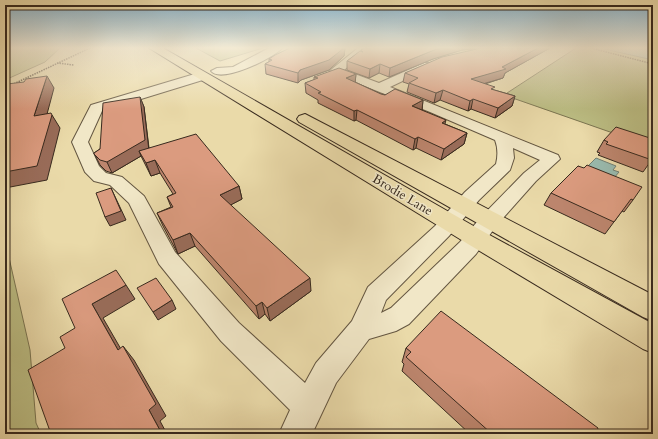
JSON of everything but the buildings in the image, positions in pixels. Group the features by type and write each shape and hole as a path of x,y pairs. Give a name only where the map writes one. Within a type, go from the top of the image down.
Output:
{"main road":[{"name":"Brodie Lane","path":"189,68 483,229 653,309"},
{"name":"Brodie Lane","path":"213,68 455,214"},
{"path":"202,76 217,71"},
{"name":"Brodie Lane","path":"483,229 653,339"}],"lane":[{"path":"217,71 238,68"},
{"path":"339,68 336,71 339,72"},
{"path":"378,88 422,68"},
{"path":"326,77 339,72 552,159 530,177 468,248 400,316 387,323 361,329"},
{"path":"202,76 96,108 80,142 91,168 100,177 116,181 137,200 167,258 225,326 309,407"},
{"path":"296,434 326,373 361,329 377,294 442,231 455,214 504,166 506,152 501,137"},
{"path":"504,166 530,177"}],"path":[{"path":"5,88 46,68"}],"green space":[{"path":"5,68 31,68 5,80"},
{"path":"545,68 653,68 653,147 504,95"},
{"path":"5,240 30,350 36,423 41,434 5,434"}],"water":[{"path":"596,158 616,166 613,170 619,172 614,178 583,171"}]}
